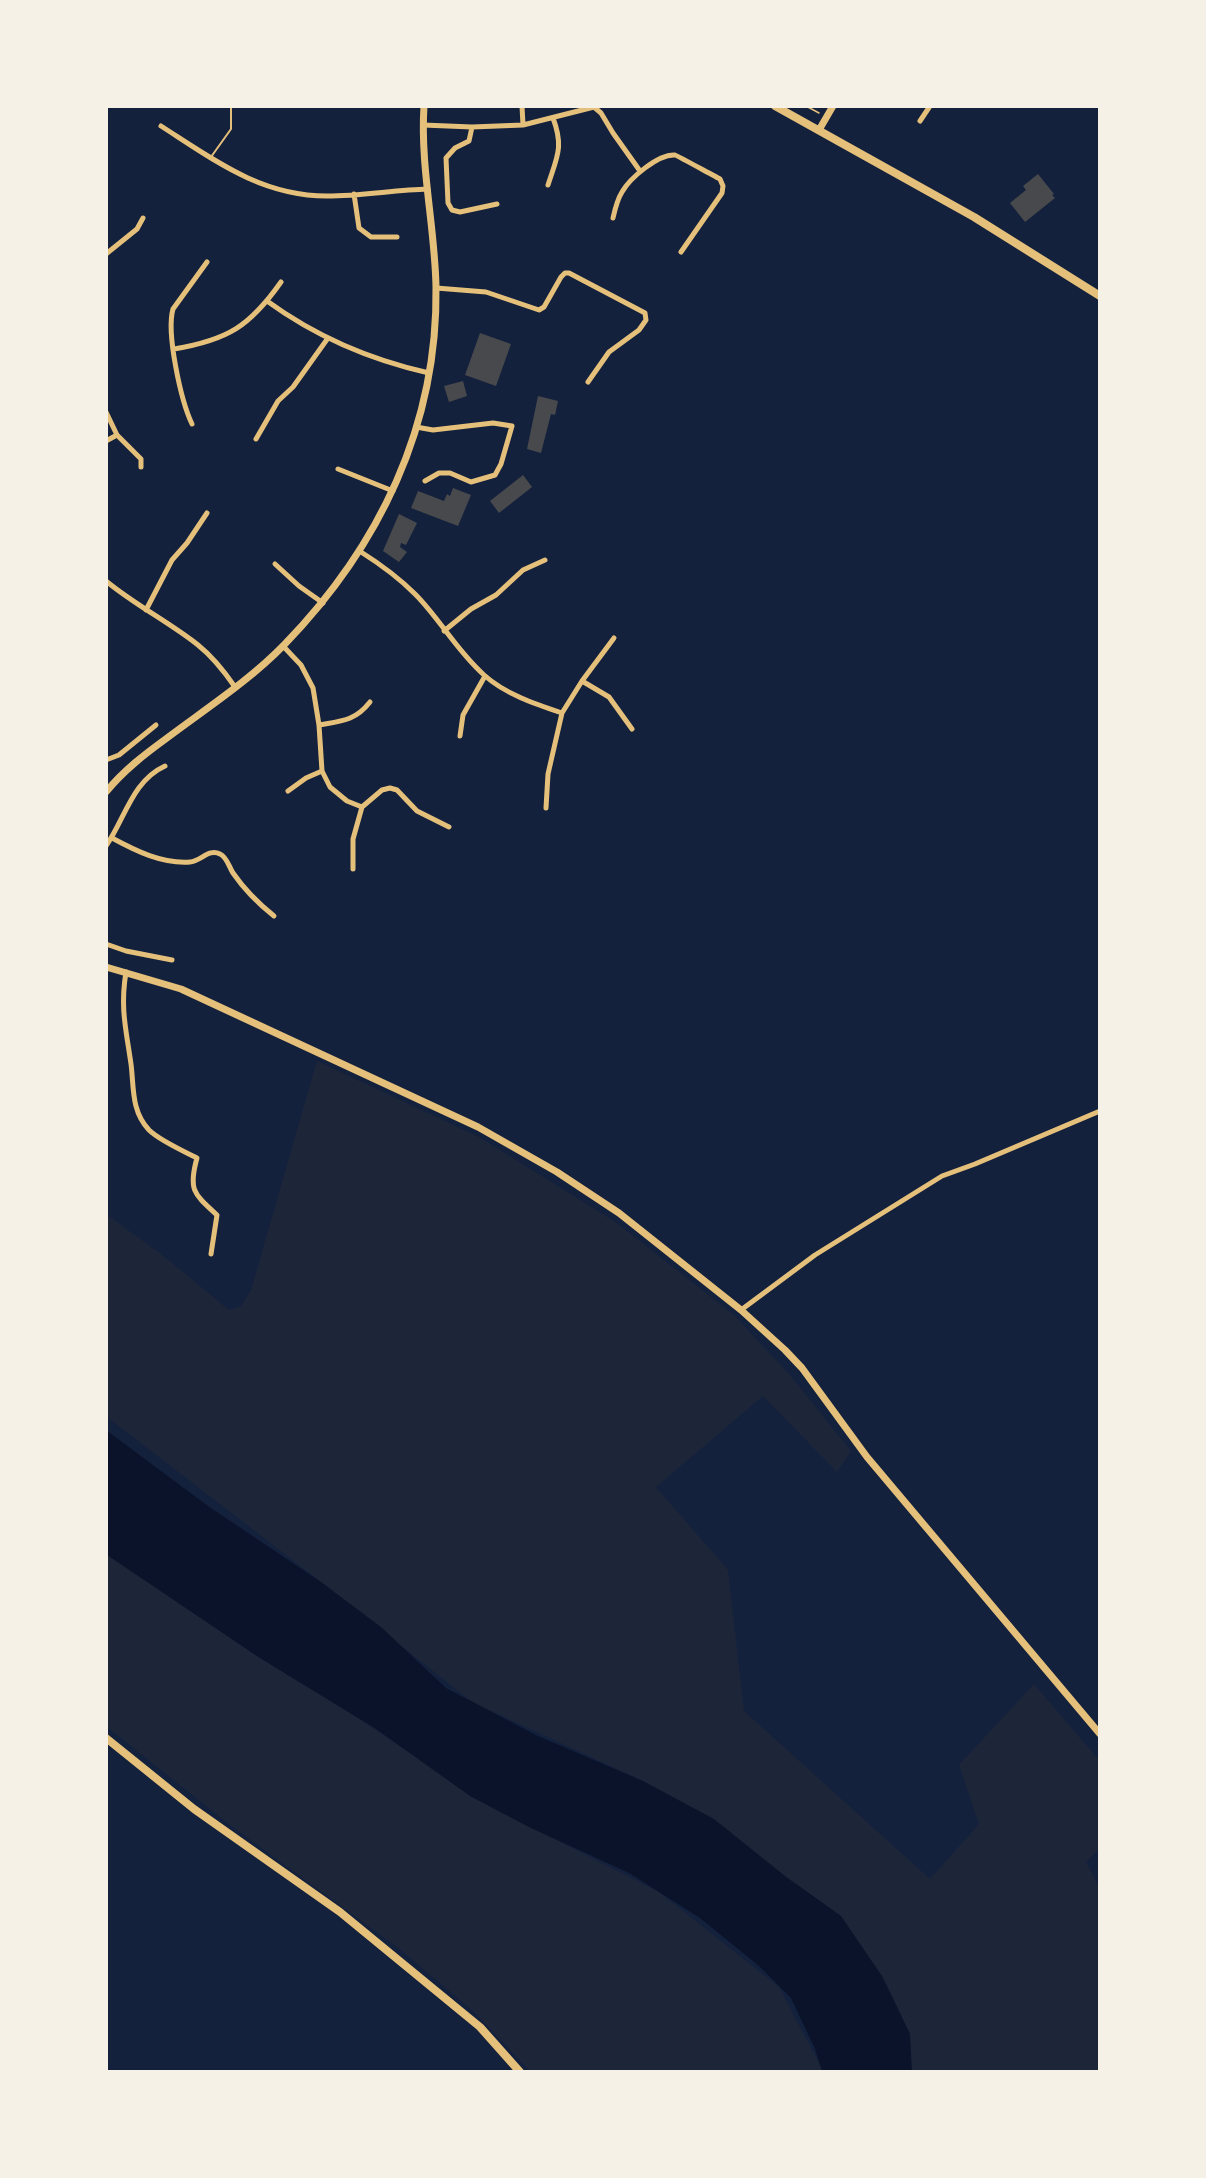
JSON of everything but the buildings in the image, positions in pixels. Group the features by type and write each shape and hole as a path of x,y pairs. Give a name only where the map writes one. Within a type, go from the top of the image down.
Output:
{"main road":[{"path":"775,106 974,217 1100,296"},
{"path":"106,1738 194,1809 340,1912 480,2027 520,2072"}],"street":[{"path":"108,787 143,755 262,666 283,646 323,603 361,552 393,491 416,427 429,373 434,334 436,288 423,125 424,106"},
{"path":"522,106 523,125"},
{"path":"819,130 833,106"},
{"path":"920,120 930,106"},
{"path":"423,125 523,125 594,107 640,171"},
{"path":"548,184 560,148 554,118"},
{"path":"161,126 241,176 272,188 315,195 428,189"},
{"path":"472,126 469,141 455,148 446,158 448,203 452,210 460,212 497,204"},
{"path":"613,218 622,191 640,171 666,156 675,155 684,159 723,183 722,193 681,252"},
{"path":"354,194 358,228 375,237 397,237"},
{"path":"106,254 137,229 143,218"},
{"path":"192,424 174,349 171,318 173,309 207,262"},
{"path":"436,288 486,292 539,310 544,307 565,273 645,313 646,320 639,330 609,352 588,382"},
{"path":"174,349 207,342 234,331 255,315 281,282"},
{"path":"267,301 294,320 328,338 392,363 429,373"},
{"path":"255,439 278,401 293,387 328,338"},
{"path":"106,412 117,435 141,459 141,467"},
{"path":"416,427 433,430 493,423 512,426 501,464 495,475 471,482 450,473 439,473 425,481"},
{"path":"106,441 117,435"},
{"path":"338,469 393,491"},
{"path":"146,610 172,560 187,543 207,513"},
{"path":"361,552 392,573 415,594 444,631 485,676 524,699 562,713"},
{"path":"444,631 471,609 496,595 523,570 545,560"},
{"path":"275,564 299,586 323,603"},
{"path":"106,581 197,644 219,666 235,687"},
{"path":"546,808 548,774 562,713 614,638"},
{"path":"283,646 309,677 313,688 320,725 322,771 330,787 347,801 362,807"},
{"path":"460,736 463,715 485,676"},
{"path":"582,681 609,697 632,729"},
{"path":"320,725 349,720 362,712 370,702"},
{"path":"106,760 119,755 156,725"},
{"path":"106,846 126,807 147,778 165,766"},
{"path":"288,791 306,778 322,771"},
{"path":"353,869 353,839 362,807 382,790 390,788 397,790 417,812 449,827"},
{"path":"112,838 142,855 164,860 194,862 212,852 219,853 259,903 274,916"},
{"path":"106,944 126,951 172,960"},
{"path":"106,967 181,989 478,1127 557,1172 619,1213 741,1310 802,1368 873,1464 1100,1734"},
{"path":"126,972 123,1018 137,1110 149,1130 197,1158 192,1177 196,1195 217,1215 211,1254"},
{"path":"741,1310 815,1255 942,1176 1100,1112"}],"lane":[{"path":"210,158 231,129 231,106"}],"path":[{"path":"806,106 825,119"}],"shaded area":[{"path":"317,1061 479,1137 614,1221 734,1315 790,1375 851,1451 837,1472 763,1396 656,1487 728,1570 744,1711 930,1879 979,1824 959,1765 1034,1684 1099,1760 1099,1849 1086,1862 1099,1887 1099,2071 910,2071 910,2034 886,1983 827,1906 643,1781 472,1702 107,1417 106,1214 161,1254 229,1310 241,1306 251,1290"},
{"path":"106,1430 208,1506 321,1582 381,1627 446,1688 538,1736 643,1781 714,1819 785,1876 841,1916 882,1976 910,2034 912,2071 822,2071 815,2049 791,1998 759,1966 700,1918 629,1873 529,1827 470,1796 376,1729 260,1658 107,1555"},
{"path":"106,1553 252,1653 346,1710 491,1807 659,1892 779,1987 822,2071 530,2071 473,2011 397,1947 230,1825 107,1727"}]}
